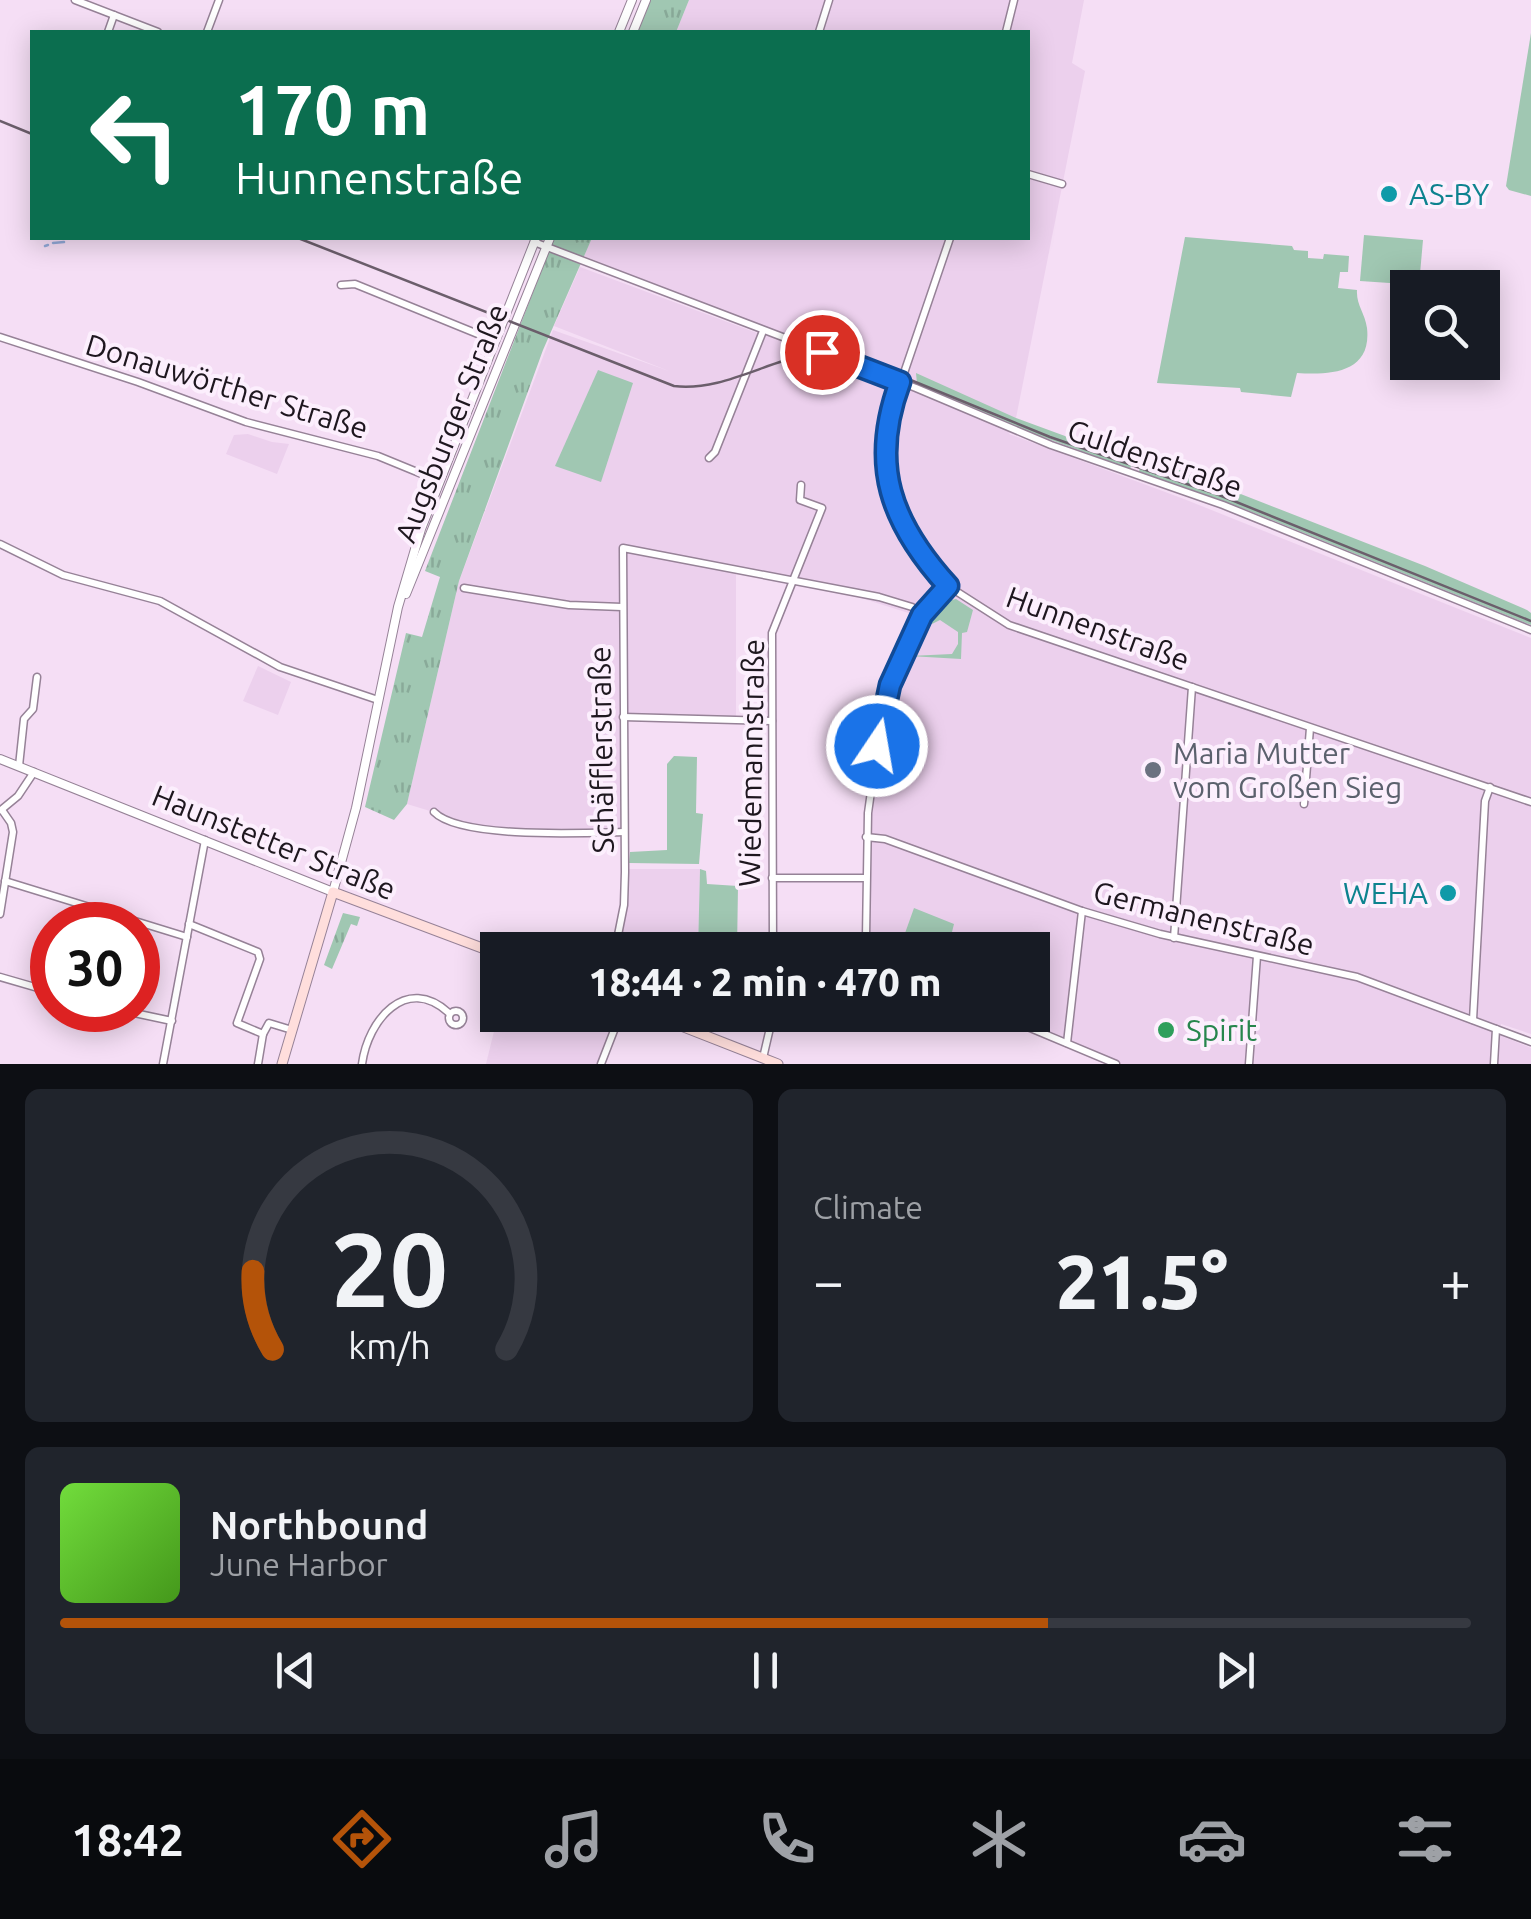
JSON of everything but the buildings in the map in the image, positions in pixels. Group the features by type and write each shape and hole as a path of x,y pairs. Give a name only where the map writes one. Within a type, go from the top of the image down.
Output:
{"main road":[{"name":"Haunstetter Straße","path":"334,892 480,947"},
{"path":"282,1064 334,892"},
{"path":"696,1032 778,1064"}],"street":[{"path":"75,0 152,30"},
{"path":"208,30 219,0"},
{"path":"620,30 633,0 645,2 633,30"},
{"path":"820,30 829,0"},
{"path":"1006,30 1014,0"},
{"path":"109,30 114,16"},
{"path":"1030,175 1062,184"},
{"name":"Guldenstraße","path":"535,240 549,242 1051,445 1250,515 1531,630"},
{"name":"Augsburger Straße","path":"334,892 410,564 535,240"},
{"name":"Hunnenstraße","path":"949,240 886,432 895,509 921,556 948,586 1009,625 1531,802"},
{"name":"Augsburger Straße","path":"395,626 549,242"},
{"path":"341,285 355,284 495,341"},
{"path":"709,458 716,452 763,331"},
{"name":"Donauwörther Straße","path":"0,338 246,422 378,456 439,481"},
{"name":"Wiedemannstraße","path":"773,932 772,633 822,508 800,500 800,485"},
{"path":"0,544 63,576 160,601 280,667 378,700"},
{"name":"Schäfflerstraße","path":"619,932 624,905 622,548 794,580"},
{"path":"794,580 904,603 922,615"},
{"path":"866,932 866,837 881,720 890,685 922,615 948,586"},
{"path":"464,588 569,605 622,607"},
{"path":"20,766 24,719 33,709 38,677"},
{"path":"1174,938 1192,686"},
{"path":"624,717 772,721"},
{"path":"1304,804 1310,728"},
{"name":"Haunstetter Straße","path":"0,759 334,892"},
{"path":"0,914 13,832 12,822 1,810 18,796 34,772"},
{"path":"1473,1020 1485,801 1490,787"},
{"path":"434,812 449,820 509,832 624,832"},
{"name":"Germanenstraße","path":"866,837 885,840 1082,911 1174,938 1357,978 1531,1042"},
{"path":"163,1064 205,840"},
{"path":"772,878 866,878"},
{"path":"5,881 188,937"},
{"path":"1067,1043 1082,911"},
{"path":"189,924 258,952 260,960 237,1023 263,1034"},
{"path":"1249,1064 1257,956"},
{"path":"0,977 30,986"},
{"path":"362,1064 364,1045 373,1030 407,997 414,996 449,1013"},
{"path":"160,1019 173,1022"},
{"path":"258,1064 269,1023 292,1031"},
{"path":"1494,1064 1496,1029"},
{"path":"601,1064 613,1032"},
{"path":"763,1058 769,1032"},
{"path":"1040,1032 1116,1064"}],"shaded area":[{"path":"689,0 1084,0 1072,63 1085,71 1016,418 1009,434 1184,499 1531,638 1531,1034 1501,1024 1500,1035 1531,1048 1531,1064 1114,1064 1034,1032 1050,1032 1050,932 863,932 866,827 886,687 918,616 861,598 736,570 736,717 624,716 626,832 489,829 407,804 459,581 553,330 669,371 554,326 580,267 757,333 760,327 584,256 591,240 1030,240 1030,30 677,30"},
{"path":"248,434 289,444 277,474 226,454 234,435"},
{"path":"258,666 291,682 278,715 243,701"},
{"path":"627,869 700,869 698,932 622,932 627,905"},
{"path":"494,1032 616,1032 603,1064 486,1064"}],"green space":[{"path":"650,0 689,0 677,30 638,30"},
{"path":"1531,33 1531,196 1506,186"},
{"path":"1364,235 1423,240 1420,270 1390,270 1390,283 1360,281"},
{"path":"1185,237 1292,246 1294,250 1308,251 1308,258 1323,259 1324,254 1349,256 1348,272 1340,272 1338,288 1357,290 1367,328 1363,355 1335,372 1297,373 1291,397 1241,392 1240,388 1157,383"},
{"path":"553,240 591,240 543,350 459,581 407,804 394,820 365,807 406,633 422,637 440,577 425,571"},
{"path":"598,370 633,383 601,482 555,466"},
{"path":"916,373 1016,418 1133,461 1130,469 917,384"},
{"path":"1141,455 1527,610 1531,613 1531,625 1247,510 1139,472"},
{"path":"956,599 973,610 967,632 962,633 961,659 909,656 952,654 958,644 958,632 940,620 932,624 927,620 944,602"},
{"path":"674,756 697,757 696,813 703,814 699,864 629,863 630,852 667,850 667,764"},
{"path":"700,869 706,871 707,884 738,886 737,932 698,932"},
{"path":"914,908 954,924 952,932 905,932"},
{"path":"343,913 360,917 357,926 351,924 332,969 324,965"}],"waterway":[{"path":"53,243 64,242"}],"tram line":[{"path":"0,121 30,133"},
{"path":"303,240 674,386 718,382 804,355 847,354 1050,437 1219,495 1531,621"}],"place":[{"name":"AS-BY","path":"1389,194"},
{"name":"Maria Mutter vom Großen Sieg","path":"1153,770"},
{"name":"WEHA","path":"1448,893"},
{"name":"Spirit","path":"1166,1030"}],"route":[{"path":"822,352 900,382 886,432 890,492 905,530 921,556 948,586 922,615 890,685 877,746"}]}
